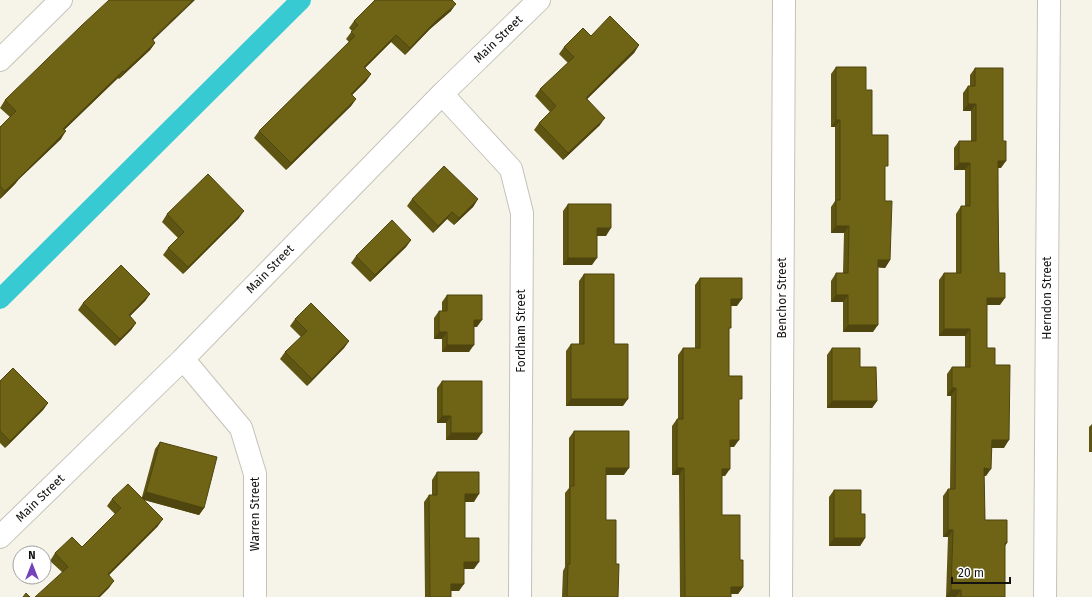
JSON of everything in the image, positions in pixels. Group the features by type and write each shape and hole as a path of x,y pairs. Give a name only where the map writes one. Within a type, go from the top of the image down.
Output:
{"street":[{"path":"0,60 61,0"},
{"name":"Main Street","path":"0,537 183,360 442,94 538,0"},
{"name":"Benchor Street","path":"781,597 784,0"},
{"name":"Herndon Street","path":"1045,597 1048,0"},
{"name":"Fordham Street","path":"442,94 511,169 522,213 520,597"},
{"name":"Warren Street","path":"183,360 241,428 253,467 255,474 255,597"}],"building":[{"path":"109,0 193,0 152,39 155,43 124,72 123,71 63,129 66,131 5,191 0,186 0,127 16,111 5,100"},
{"path":"375,0 452,0 456,4 435,22 410,48 396,35 364,67 371,74 351,94 356,99 291,163 259,131 355,36 351,32 358,25 354,21"},
{"path":"610,16 639,45 586,98 605,118 568,153 539,123 556,106 540,89 574,57 564,47 583,28 591,36"},
{"path":"836,67 866,67 866,90 872,90 872,135 888,135 888,166 885,166 885,201 892,201 890,260 878,260 878,325 848,325 848,295 836,295 836,273 848,273 849,226 836,226 836,200 840,200 840,120 836,120"},
{"path":"975,68 1003,68 1003,141 1006,141 1006,161 998,161 998,206 999,273 1005,273 1005,298 987,298 987,348 995,348 995,365 1010,365 1009,440 992,440 991,469 984,468 985,520 1007,520 1007,543 1005,543 1005,597 961,597 961,590 951,590 953,530 948,530 948,489 955,489 956,388 952,388 952,367 970,367 970,329 944,329 944,273 961,273 961,206 970,206 970,163 959,163 959,141 976,141 976,104 968,104 968,86 975,86"},
{"path":"444,166 478,199 459,218 452,212 438,226 412,199"},
{"path":"208,174 244,211 188,267 168,248 184,232 167,214"},
{"path":"568,204 611,204 611,228 597,228 597,258 568,258"},
{"path":"392,220 411,240 375,275 356,256"},
{"path":"121,265 150,294 129,315 136,323 120,339 83,303"},
{"path":"584,274 614,274 614,344 628,344 628,399 571,399 571,344 584,344"},
{"path":"700,278 742,278 742,299 731,299 731,328 729,328 729,376 742,376 742,399 739,399 739,440 730,440 730,469 722,469 722,515 740,515 740,560 743,560 743,587 731,587 731,597 685,597 684,468 677,468 677,419 683,419 683,348 700,348"},
{"path":"447,295 482,295 482,320 474,320 474,345 447,345 447,332 439,332 439,311 447,311"},
{"path":"311,303 349,341 312,379 285,352 307,331 295,319"},
{"path":"832,348 860,348 860,367 876,367 877,401 832,401"},
{"path":"13,368 48,403 10,441 0,431 0,381"},
{"path":"442,381 482,381 482,433 451,433 451,416 442,416"},
{"path":"574,431 629,431 629,468 606,468 606,520 616,520 616,564 619,564 618,597 567,597 568,564 570,564 570,486 574,486"},
{"path":"160,442 217,457 204,508 146,492"},
{"path":"437,472 479,472 479,494 465,494 465,538 479,538 479,562 464,562 464,584 451,584 451,597 430,597 429,495 437,495"},
{"path":"128,484 163,519 108,574 114,581 98,597 35,597 48,585 52,585 52,582 68,567 55,553 72,537 82,547 121,508 112,499"},
{"path":"834,490 861,490 861,514 865,514 865,538 834,538"},
{"path":"26,593 30,597 23,597"}],"waterway":[{"path":"0,299 301,0"}]}
